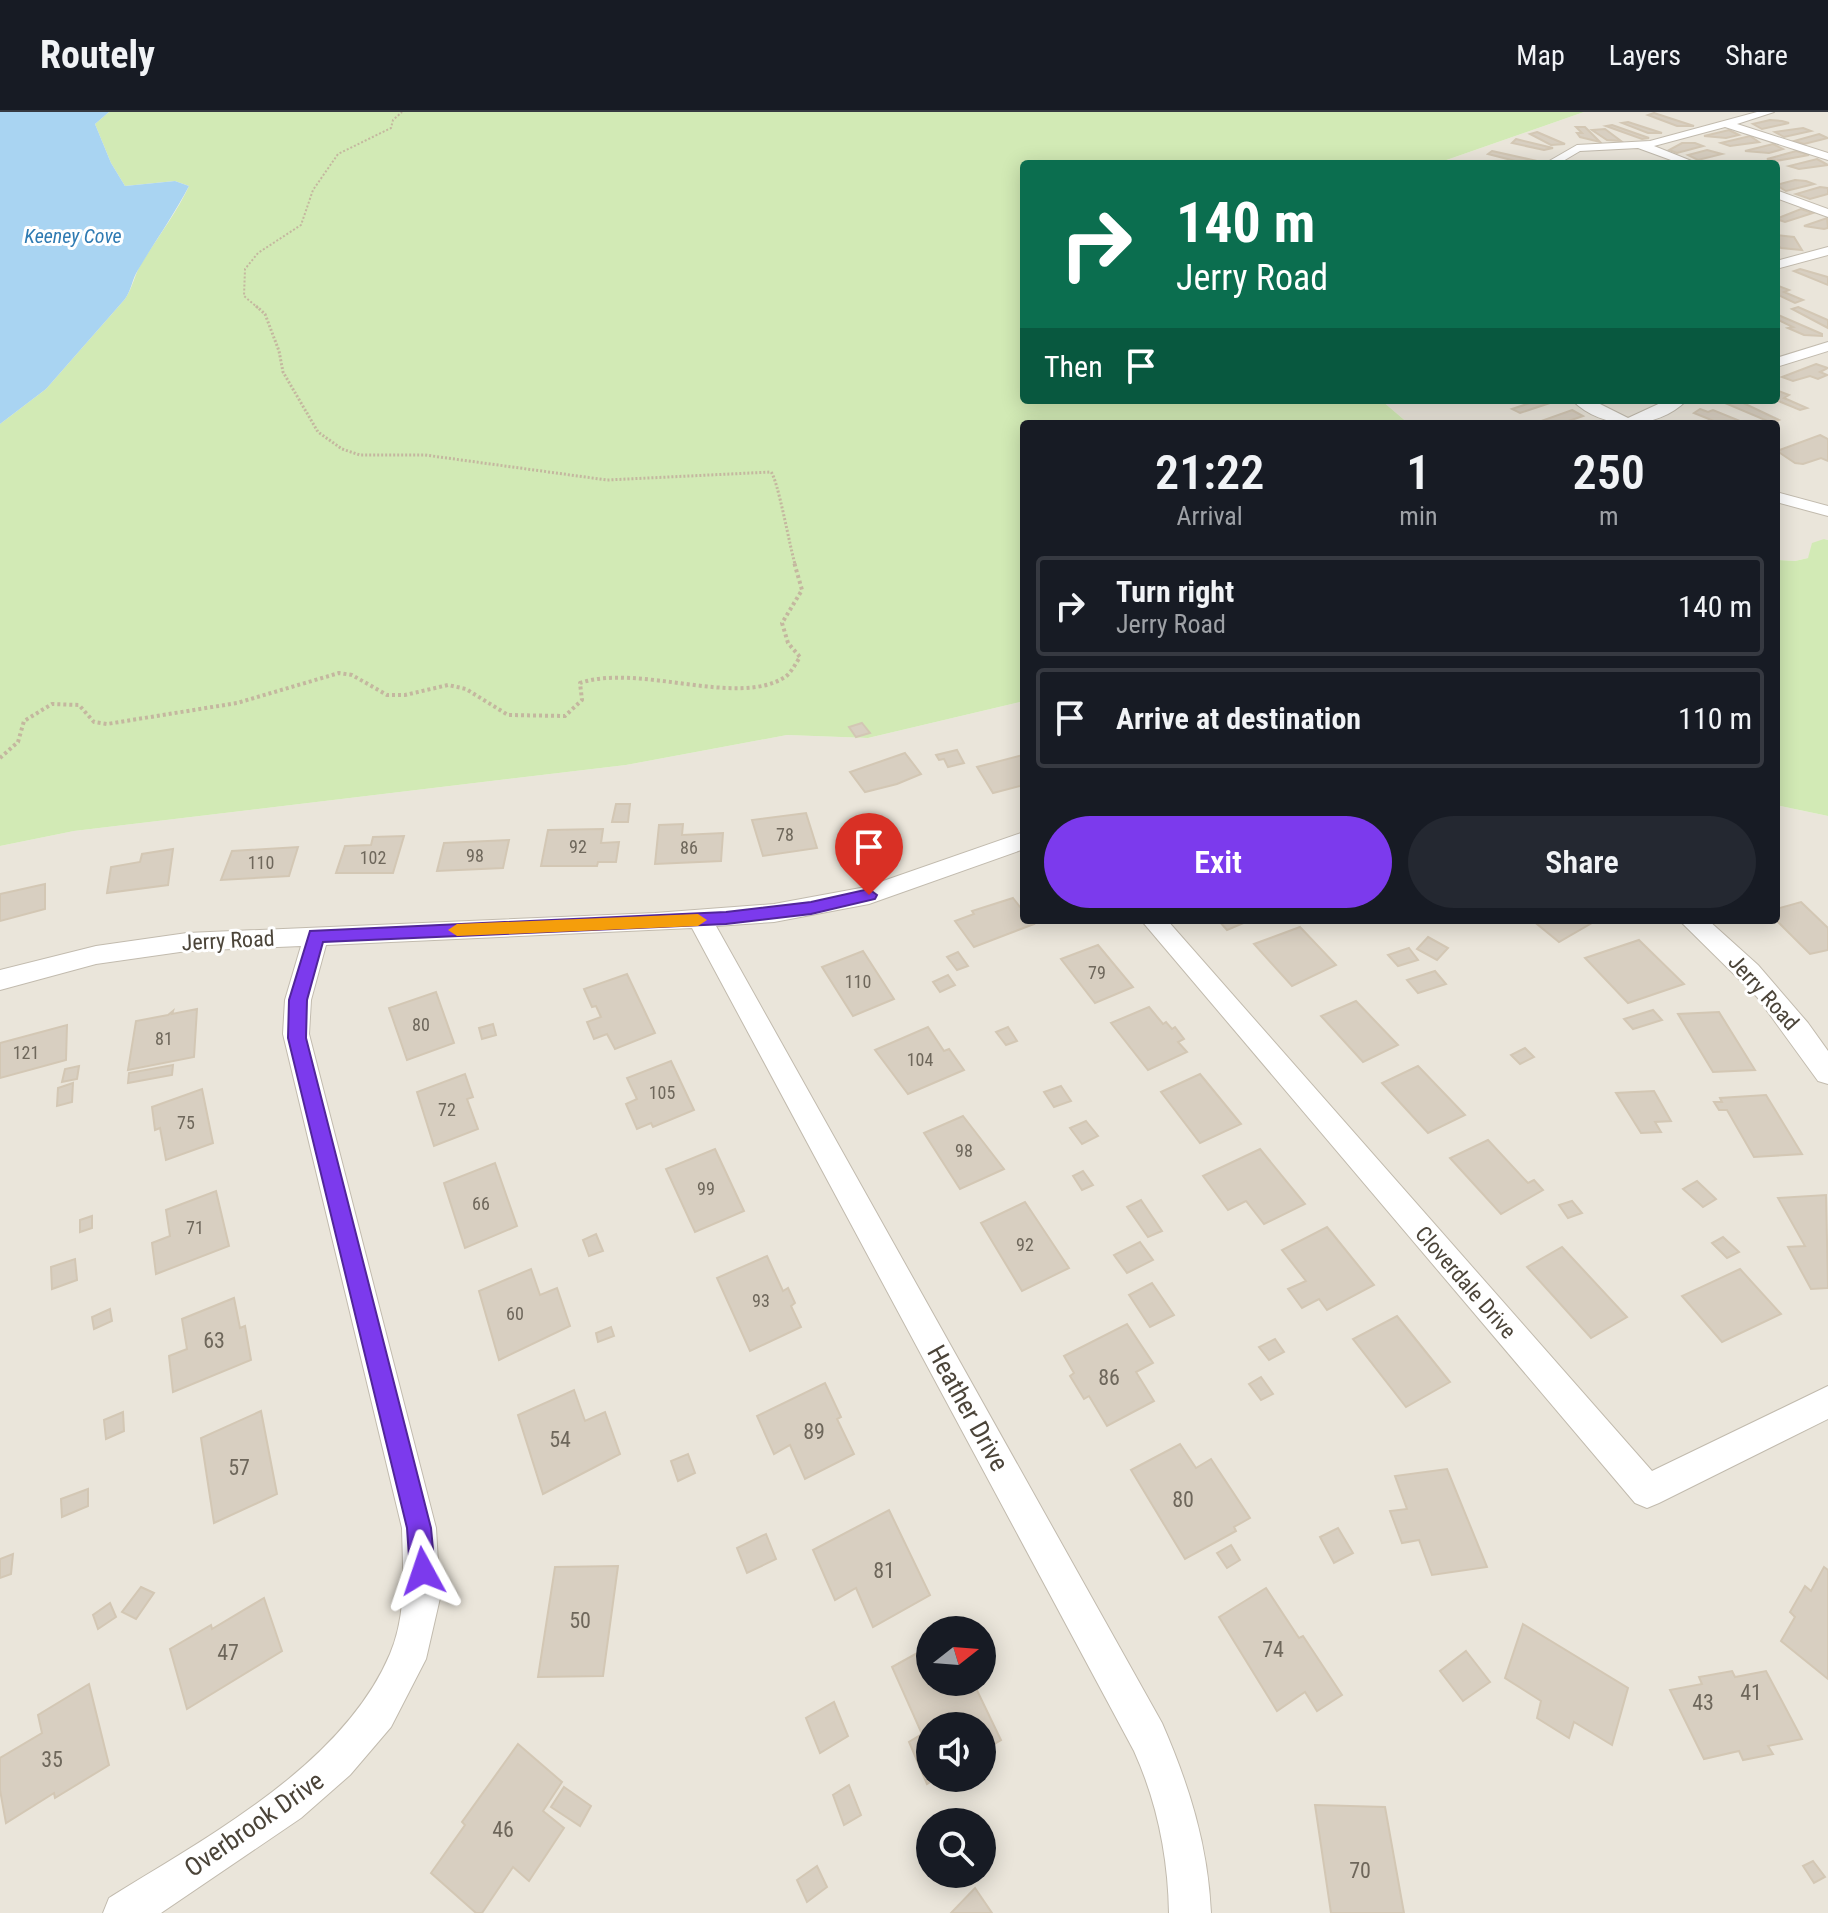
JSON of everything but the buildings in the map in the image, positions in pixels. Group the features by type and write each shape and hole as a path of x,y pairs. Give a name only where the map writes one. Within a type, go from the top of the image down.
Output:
{"street":[{"path":"1557,160 1577,148 1640,145 1769,112"},
{"path":"1727,124 1828,157"},
{"path":"1640,145 1682,160"},
{"path":"1780,195 1828,213"},
{"path":"1780,264 1828,251"},
{"path":"1780,256 1793,261"},
{"path":"1780,362 1820,349 1828,358"},
{"path":"1588,404 1620,420"},
{"path":"1636,420 1670,404"},
{"path":"1780,498 1828,511"},
{"name":"Jerry Road","path":"0,980 65,962 142,947 225,939 700,920 774,913 840,903 1020,841"},
{"name":"Heather Drive","path":"700,920 1148,1737 1166,1780 1182,1835 1190,1913"},
{"name":"Cloverdale Drive","path":"1156,924 1647,1491 1828,1402"},
{"name":"Jerry Road","path":"1695,924 1763,986 1828,1073"},
{"name":"Overbrook Drive","path":"124,1913 281,1810 333,1768 382,1707 400,1674 416,1629 422,1583 419,1528 296,1034 298,1000 316,936"}],"path":[{"path":"0,758 18,742 24,721 52,704 79,705 94,722 107,724 237,703 339,673 352,675 387,695 405,695 448,685 466,689 508,715 565,716 582,700 580,683 599,675 702,685 772,685 796,668 800,657 788,643 782,623 784,615 802,590 782,518 776,478 771,472 607,480 425,455 360,455 342,449 318,432 283,372 279,351 265,314 244,296 245,269 258,253 301,225 313,190 338,154 386,132 402,112"}],"shaded area":[{"path":"1584,112 1828,112 1828,540 1824,539 1808,558 1780,560 1780,420 1404,420 1386,404 1780,404 1780,160 1446,160"},
{"path":"1020,702 1020,924 1780,924 1780,806 1828,816 1828,1913 0,1913 0,846 74,831 626,765 787,735 868,738"}],"green space":[{"path":"109,112 1584,112 1446,160 1020,160 1020,404 1386,404 1404,420 1020,420 1020,702 868,738 787,735 626,765 74,831 0,846 0,424 46,389 125,299 141,264 189,186 175,181 125,186 111,163 95,124"},
{"path":"1828,540 1828,816 1780,806 1780,560 1808,558 1812,543"}],"water":[{"name":"Keeney Cove","path":"0,112 109,112 95,124 111,163 125,186 175,181 189,186 136,273 125,299 46,389 0,424"}],"slow traffic":[{"path":"457,930 698,920"}],"route":[{"path":"423,1571 419,1528 297,1038 298,1000 316,936 726,918 811,908 869,895"}]}
